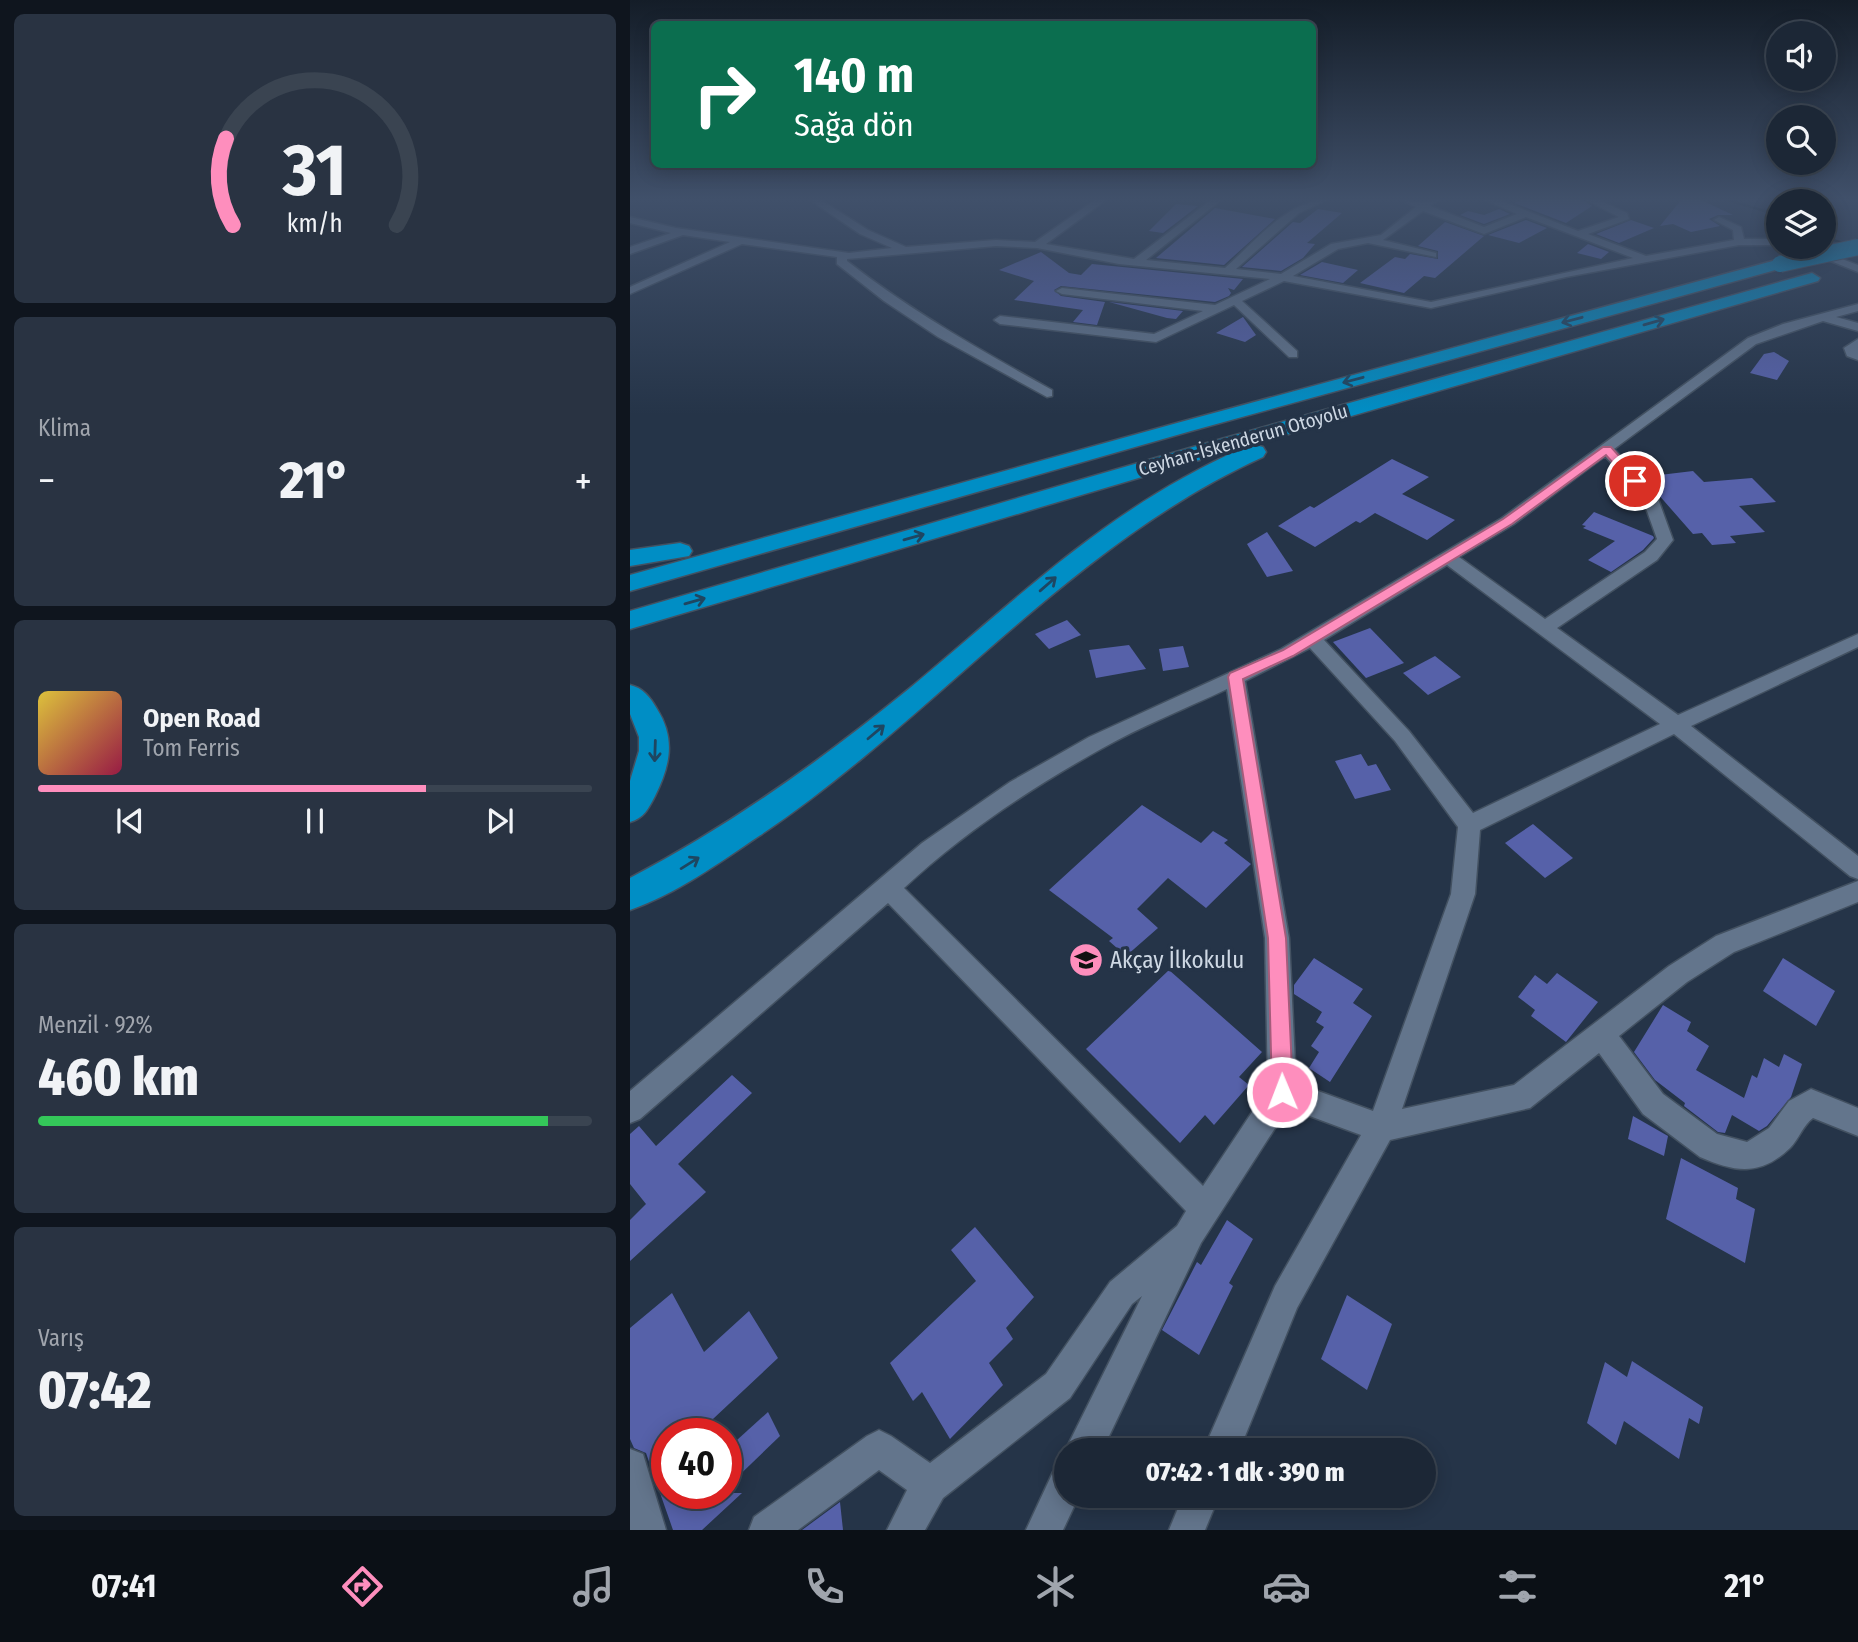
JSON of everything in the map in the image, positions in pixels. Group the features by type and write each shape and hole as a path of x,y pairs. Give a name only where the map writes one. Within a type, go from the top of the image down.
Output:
{"highway":[{"name":"Ceyhan-İskenderun Otoyolu","path":"630,583 1184,426 1753,271"},
{"name":"Ceyhan-İskenderun Otoyolu","path":"630,621 1518,361 1842,271"},
{"path":"630,895 677,872 762,819 837,763 958,663 1076,560 1143,512 1196,480 1252,454 1518,361"},
{"path":"630,558 655,556 769,534 1184,426"},
{"path":"630,695 645,708 655,732 655,761 640,795 630,809"}],"street":[{"path":"630,290 672,271"},
{"path":"853,271 887,299 942,334 1047,393"},
{"path":"1221,271 1283,277 1394,300 1431,304 1585,271"},
{"path":"1000,320 1156,338 1292,271"},
{"path":"1062,291 1216,309"},
{"path":"1235,300 1293,354"},
{"path":"630,1109 930,850 1018,788 1096,742 1312,639 1508,522 1690,389 1735,352 1787,327 1858,307"},
{"path":"1823,317 1858,327"},
{"path":"1858,343 1850,348 1851,353 1858,356"},
{"path":"1545,628 1640,563 1665,540 1649,496 1607,450"},
{"path":"1448,557 1675,724 1858,869"},
{"path":"1226,1438 1286,1297 1381,1128 1464,894 1469,825 1402,736 1312,639"},
{"path":"1469,825 1675,724 1858,640"},
{"path":"1090,1438 1198,1221 1282,1092 1277,938 1235,677"},
{"path":"889,888 1198,1221"},
{"path":"1282,1092 1381,1128 1520,1098 1678,974 1725,944 1858,891"},
{"path":"1601,1034 1653,1104 1710,1147 1749,1157 1779,1138 1798,1111 1811,1103 1858,1122"},
{"path":"905,1530 930,1485 1058,1386 1121,1293 1198,1221"},
{"path":"767,1530 879,1448 930,1485"},
{"path":"630,1467 648,1530"},
{"path":"1044,1530 1055,1508"},
{"path":"1187,1530 1196,1508"}],"building":[{"path":"1003,271 1067,271 1081,275 1085,271 1166,271 1243,279 1234,290 1228,288 1231,293 1229,296 1215,302 1061,286 1054,290 1061,296 1105,302 1097,325 1073,322 1083,310 1014,300 1034,281"},
{"path":"1306,271 1356,271 1343,283 1300,275"},
{"path":"1376,271 1443,271 1435,278 1424,276 1404,293 1360,283"},
{"path":"1109,302 1183,311 1176,319 1167,318"},
{"path":"1243,317 1256,335 1245,342 1216,333"},
{"path":"1774,352 1789,361 1777,380 1750,373 1764,354"},
{"path":"1392,459 1429,477 1402,494 1455,520 1427,540 1375,513 1360,523 1356,521 1315,547 1278,526 1310,506 1314,508"},
{"path":"1693,471 1704,482 1752,478 1776,502 1739,506 1765,532 1730,536 1736,543 1712,545 1702,533 1693,534 1643,477"},
{"path":"1594,512 1654,538 1643,550 1611,572 1588,560 1615,541 1583,528 1586,526 1582,525"},
{"path":"1267,532 1293,571 1267,577 1247,544"},
{"path":"1067,620 1081,635 1049,649 1035,634"},
{"path":"1370,628 1404,663 1366,678 1333,642"},
{"path":"1129,645 1146,669 1096,678 1089,650"},
{"path":"1183,646 1189,667 1163,671 1159,649"},
{"path":"1435,656 1461,677 1428,695 1403,673"},
{"path":"1361,754 1368,766 1376,764 1391,790 1355,799 1335,761"},
{"path":"1142,805 1201,843 1213,831 1228,840 1224,843 1251,864 1206,908 1168,878 1137,909 1158,928 1126,956 1109,941 1113,938 1049,890"},
{"path":"1533,824 1573,858 1545,878 1505,843"},
{"path":"1314,958 1363,989 1353,1003 1372,1016 1330,1082 1309,1068 1319,1052 1311,1046 1324,1027 1316,1022 1322,1012 1294,994 1294,985"},
{"path":"1783,958 1835,991 1816,1026 1763,991"},
{"path":"1169,970 1262,1052 1239,1077 1249,1085 1214,1125 1205,1115 1180,1143 1086,1049"},
{"path":"1557,973 1598,1002 1566,1042 1531,1016 1535,1010 1518,997 1535,975 1547,984"},
{"path":"1663,1005 1691,1022 1687,1031 1709,1046 1696,1070 1744,1098 1752,1075 1757,1078 1764,1058 1779,1067 1784,1054 1802,1064 1791,1097 1767,1126 1759,1131 1732,1115 1725,1133 1718,1132 1655,1080 1634,1052"},
{"path":"732,1075 752,1093 678,1164 706,1192 630,1261 630,1220 646,1204 630,1184 630,1134 639,1126 656,1146"},
{"path":"1633,1116 1668,1136 1664,1156 1628,1139"},
{"path":"1681,1158 1738,1188 1736,1199 1755,1209 1745,1263 1666,1219"},
{"path":"1227,1220 1253,1239 1229,1283 1233,1286 1199,1355 1162,1330 1197,1262 1201,1265"},
{"path":"975,1227 1034,1297 1006,1328 1013,1339 989,1363 1003,1385 950,1439 922,1392 913,1401 890,1363 976,1281 951,1250"},
{"path":"672,1293 704,1352 749,1311 778,1358 714,1418 651,1418 651,1467 646,1453 634,1448 630,1439 630,1328"},
{"path":"1347,1295 1392,1324 1367,1390 1321,1359"},
{"path":"1632,1361 1703,1407 1699,1424 1689,1418 1679,1459 1624,1421 1616,1445 1587,1423 1605,1362 1627,1377"},
{"path":"768,1412 780,1436 742,1473 742,1436"},
{"path":"840,1502 843,1530 802,1530"},
{"path":"666,1509 725,1509 702,1530 673,1530"}],"place":[{"name":"Akçay İlkokulu","path":"1086,960"}],"route":[{"path":"1282,1092 1277,938 1235,677 1288,653 1508,522 1607,450 1635,481"}]}
